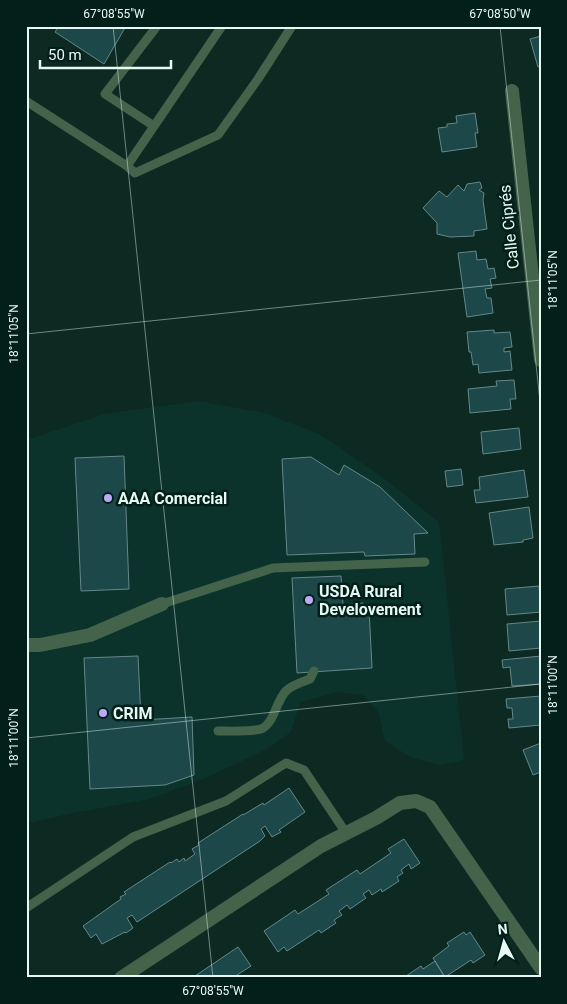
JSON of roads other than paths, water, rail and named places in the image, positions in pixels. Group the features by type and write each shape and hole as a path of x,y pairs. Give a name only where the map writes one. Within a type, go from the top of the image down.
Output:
{"street":[{"name":"Calle Ciprés","path":"512,91 541,360"},
{"path":"26,645 90,635 162,604"},
{"path":"121,978 321,846 376,818 400,803 416,801 430,807 541,968"}],"lane":[{"path":"154,126 105,94 157,26"},
{"path":"127,166 222,26"},
{"path":"26,102 135,173 218,135 258,79 292,26"},
{"path":"162,604 273,568 425,562"},
{"path":"218,731 261,728 270,722 275,707 286,690 310,679 314,671"},
{"path":"26,908 133,837 226,802 286,763 304,770 346,833"}],"place":[{"name":"AAA Comercial","path":"108,498"},
{"name":"USDA Rural Develovement","path":"309,600"},
{"name":"CRIM","path":"103,713"}]}
